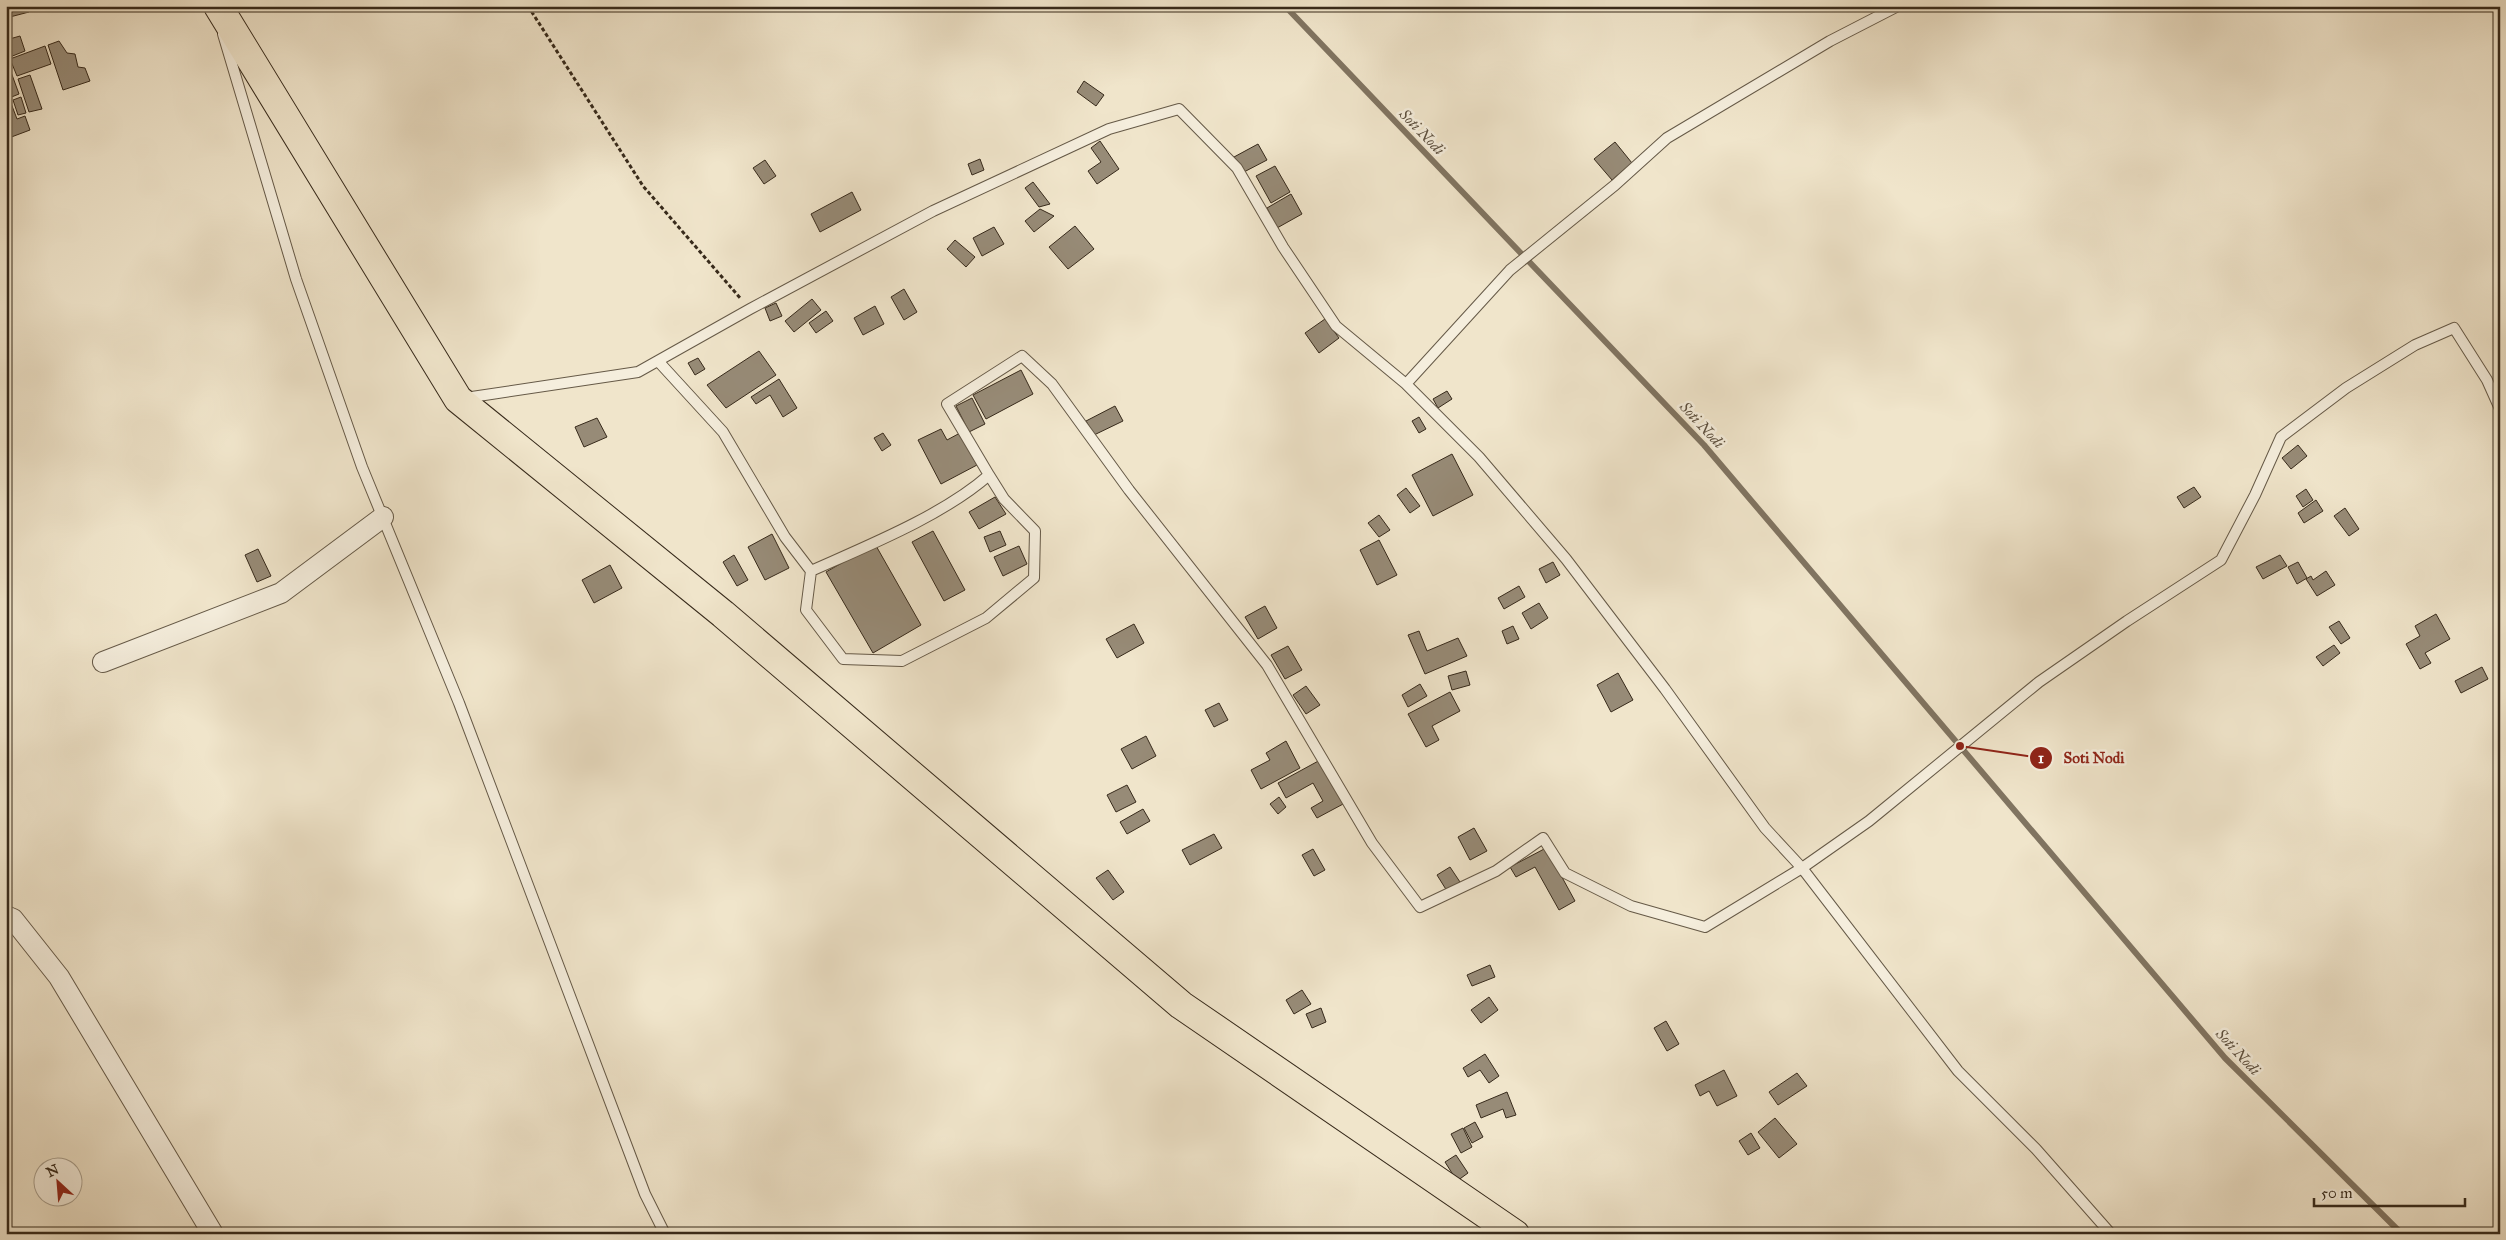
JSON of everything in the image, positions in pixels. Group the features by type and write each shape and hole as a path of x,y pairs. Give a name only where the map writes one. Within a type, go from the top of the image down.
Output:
{"highway":[{"path":"216,6 458,399 723,614 1180,1005 1514,1234"}],"street":[{"path":"103,662 282,593 383,517"},
{"path":"6,916 12,919 59,977 213,1234"}],"lane":[{"path":"216,6 296,279 362,467 460,703 645,1194 664,1234"},
{"path":"1406,384 1510,270 1615,184 1667,138 1830,41 1898,6"},
{"path":"458,399 638,372 933,210 1109,128 1179,108 1237,168 1283,248 1336,326 1406,384 1479,456 1566,559 1665,689 1766,828 1802,868 1958,1071 2036,1149 2111,1234"},
{"path":"658,361 723,432 785,537 811,571 806,610 843,659 902,661 986,618 1034,578 1035,531 1004,499 947,404 1022,356 1052,384 1129,490 1267,665 1372,843 1420,907 1496,871 1544,838 1565,873 1631,906 1705,927 1802,868 1869,821 2039,682 2127,621 2221,560 2281,437 2346,388 2416,345 2454,328 2487,380 2500,409"},
{"path":"811,571 905,527 972,490 989,476"}],"path":[{"path":"528,6 643,186 750,309"}],"building":[{"path":"6,6 27,6 29,12 6,18"},
{"path":"20,36 25,51 10,57 6,40"},
{"path":"59,41 67,53 75,54 78,67 85,68 90,81 63,90 48,45"},
{"path":"45,46 51,64 17,76 10,59"},
{"path":"11,72 19,94 9,98 17,119 25,116 30,130 6,139 6,74"},
{"path":"30,75 42,109 29,112 18,79"},
{"path":"1084,81 1104,95 1096,106 1077,92"},
{"path":"21,97 26,113 18,115 13,100"},
{"path":"1100,141 1119,169 1097,184 1088,171 1101,162 1091,148"},
{"path":"1615,142 1632,163 1612,180 1594,159"},
{"path":"1258,144 1267,160 1242,173 1234,157"},
{"path":"980,159 984,170 972,175 968,164"},
{"path":"765,160 776,176 764,184 753,168"},
{"path":"1275,166 1290,192 1271,203 1256,176"},
{"path":"1033,182 1050,204 1039,207 1025,188"},
{"path":"852,192 861,210 820,232 811,214"},
{"path":"1291,194 1302,214 1277,228 1267,208"},
{"path":"1040,209 1054,216 1034,232 1025,221"},
{"path":"1075,226 1094,249 1068,269 1049,247"},
{"path":"994,227 1004,244 982,256 973,238"},
{"path":"955,240 975,257 966,267 947,249"},
{"path":"904,289 917,312 904,320 891,297"},
{"path":"812,299 821,310 794,332 785,321"},
{"path":"776,303 782,316 770,321 765,308"},
{"path":"875,306 884,324 863,335 854,318"},
{"path":"826,311 833,321 816,333 809,323"},
{"path":"1325,319 1339,338 1319,353 1305,333"},
{"path":"759,351 776,375 726,408 707,385"},
{"path":"698,358 705,369 695,375 688,363"},
{"path":"1021,370 1033,394 986,419 973,395"},
{"path":"779,379 797,408 783,417 770,395 756,404 751,397"},
{"path":"1447,391 1452,399 1438,408 1433,399"},
{"path":"972,398 985,424 969,432 956,406"},
{"path":"1115,406 1123,421 1094,435 1086,421"},
{"path":"1419,417 1426,429 1419,433 1412,421"},
{"path":"597,418 607,437 584,447 575,427"},
{"path":"941,429 947,440 960,433 977,465 941,484 918,440"},
{"path":"883,433 891,445 882,451 874,438"},
{"path":"2298,445 2307,456 2291,469 2282,458"},
{"path":"1452,454 1473,495 1433,516 1412,475"},
{"path":"2194,487 2201,497 2184,508 2177,497"},
{"path":"1406,488 1420,506 1410,513 1397,495"},
{"path":"2306,489 2313,500 2303,507 2296,496"},
{"path":"995,497 1006,514 979,529 969,512"},
{"path":"2316,500 2323,511 2304,523 2298,513"},
{"path":"2345,508 2359,529 2349,536 2334,516"},
{"path":"1379,515 1390,530 1379,537 1368,523"},
{"path":"933,531 965,590 944,601 912,542"},
{"path":"1000,531 1006,545 990,552 984,537"},
{"path":"772,534 789,568 765,580 748,547"},
{"path":"1379,540 1397,575 1377,585 1360,550"},
{"path":"875,544 921,625 873,653 826,572"},
{"path":"1019,546 1027,564 1003,576 994,557"},
{"path":"258,549 271,576 257,582 245,555"},
{"path":"734,555 748,580 737,586 723,562"},
{"path":"2280,555 2287,566 2263,579 2256,567"},
{"path":"1553,562 1560,575 1546,583 1539,569"},
{"path":"2298,562 2307,578 2297,584 2288,567"},
{"path":"610,565 622,588 594,603 582,580"},
{"path":"2326,571 2335,585 2317,596 2306,579 2311,576 2313,580"},
{"path":"1519,586 1525,597 1504,609 1498,598"},
{"path":"1539,603 1548,618 1531,629 1522,613"},
{"path":"1265,606 1277,628 1258,639 1245,617"},
{"path":"2436,614 2450,639 2425,653 2431,663 2420,669 2406,644 2420,636 2415,626"},
{"path":"2339,621 2350,638 2341,644 2329,627"},
{"path":"1134,624 1144,643 1117,658 1106,639"},
{"path":"1513,626 1519,639 1507,644 1502,631"},
{"path":"1419,631 1427,651 1458,638 1467,656 1425,674 1408,635"},
{"path":"2334,645 2340,653 2323,666 2316,657"},
{"path":"1288,646 1302,670 1285,679 1271,655"},
{"path":"2482,667 2488,679 2461,693 2455,681"},
{"path":"1466,671 1470,685 1452,690 1448,676"},
{"path":"1618,673 1633,700 1611,712 1597,685"},
{"path":"1420,684 1427,696 1408,707 1402,695"},
{"path":"1306,686 1320,705 1306,714 1293,695"},
{"path":"1450,692 1460,711 1432,726 1439,740 1426,747 1408,714"},
{"path":"1219,703 1228,720 1214,727 1205,710"},
{"path":"1146,736 1156,756 1132,769 1121,749"},
{"path":"1286,741 1300,768 1261,789 1251,770 1270,760 1266,753"},
{"path":"1322,759 1345,803 1317,818 1311,808 1323,801 1313,783 1286,798 1278,783"},
{"path":"1127,785 1136,802 1116,812 1107,795"},
{"path":"1279,797 1286,807 1278,814 1270,804"},
{"path":"1143,809 1150,821 1127,834 1120,822"},
{"path":"1474,828 1487,851 1470,860 1458,837"},
{"path":"1214,834 1222,848 1190,865 1182,850"},
{"path":"1546,848 1575,901 1559,910 1535,867 1516,877 1510,867"},
{"path":"1313,849 1325,870 1314,876 1302,855"},
{"path":"1450,867 1460,882 1447,891 1437,875"},
{"path":"1108,870 1124,892 1113,900 1096,878"},
{"path":"1490,965 1495,977 1472,986 1467,975"},
{"path":"1302,990 1311,1004 1294,1014 1286,1000"},
{"path":"1489,997 1498,1010 1481,1023 1471,1010"},
{"path":"1321,1008 1326,1022 1312,1028 1306,1014"},
{"path":"1666,1021 1679,1044 1667,1051 1654,1028"},
{"path":"1485,1054 1499,1076 1489,1083 1480,1070 1468,1077 1463,1068"},
{"path":"1724,1070 1737,1096 1717,1106 1709,1091 1700,1096 1695,1085"},
{"path":"1797,1073 1807,1086 1778,1105 1769,1092"},
{"path":"1507,1092 1516,1115 1506,1118 1503,1109 1481,1118 1476,1105"},
{"path":"1775,1118 1797,1144 1779,1158 1758,1132"},
{"path":"1475,1122 1483,1137 1472,1143 1464,1128"},
{"path":"1463,1128 1472,1147 1461,1153 1451,1134"},
{"path":"1751,1133 1760,1148 1748,1155 1739,1141"},
{"path":"1456,1155 1468,1173 1457,1181 1445,1162"}],"waterway":[{"name":"Soti Nodi","path":"1285,6 1704,445 2225,1058 2402,1234"}],"place":[{"name":"Soti Nodi","path":"1960,746"}]}
